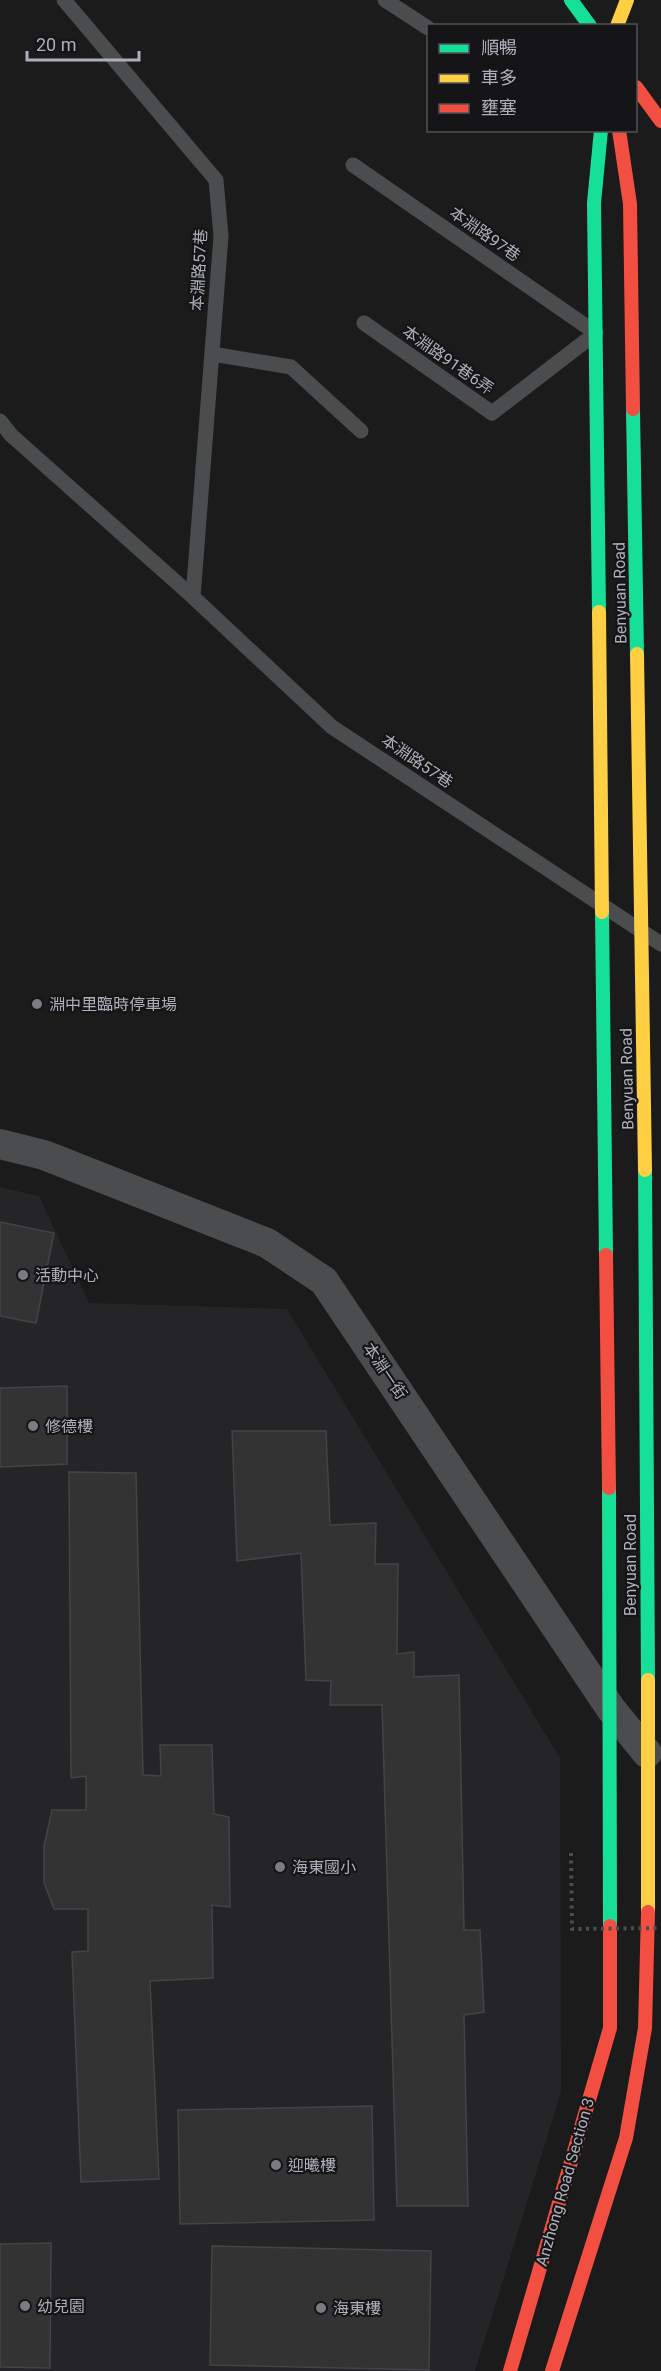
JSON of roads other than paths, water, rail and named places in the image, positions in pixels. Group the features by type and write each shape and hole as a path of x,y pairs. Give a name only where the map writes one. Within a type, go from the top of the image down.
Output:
{"street":[{"path":"571,0 589,24"},
{"path":"618,24 627,0"},
{"path":"637,88 661,121"},
{"name":"Benyuan Road","path":"601,132 594,203 611,1709 610,2028"},
{"name":"Benyuan Road","path":"620,132 630,204 642,930 654,1277 654,1574 647,1753 648,1936 656,2025"},
{"name":"本淵一街","path":"0,1144 44,1155 267,1243 324,1281 611,1709 647,1753"},
{"path":"552,2371 626,2138 656,2025 610,2028"},
{"name":"Anzhong Road Section 3","path":"510,2371 610,2028"}],"lane":[{"name":"本淵路57巷","path":"64,0 216,180 221,236 192,597"},
{"path":"385,0 427,27"},
{"name":"本淵路97巷","path":"353,165 596,333"},
{"name":"本淵路91巷6弄","path":"364,322 492,414 596,333"},
{"path":"212,354 291,367 361,431"},
{"name":"本淵路57巷","path":"0,421 6,436 192,597 333,727 661,944"}],"place":[{"name":"淵中里臨時停車場","path":"37,1004"},
{"name":"活動中心","path":"23,1275"},
{"name":"修德樓","path":"33,1426"},
{"name":"海東國小","path":"280,1867"},
{"name":"迎曦樓","path":"276,2165"},
{"name":"幼兒園","path":"25,2306"},
{"name":"海東樓","path":"321,2308"}]}
